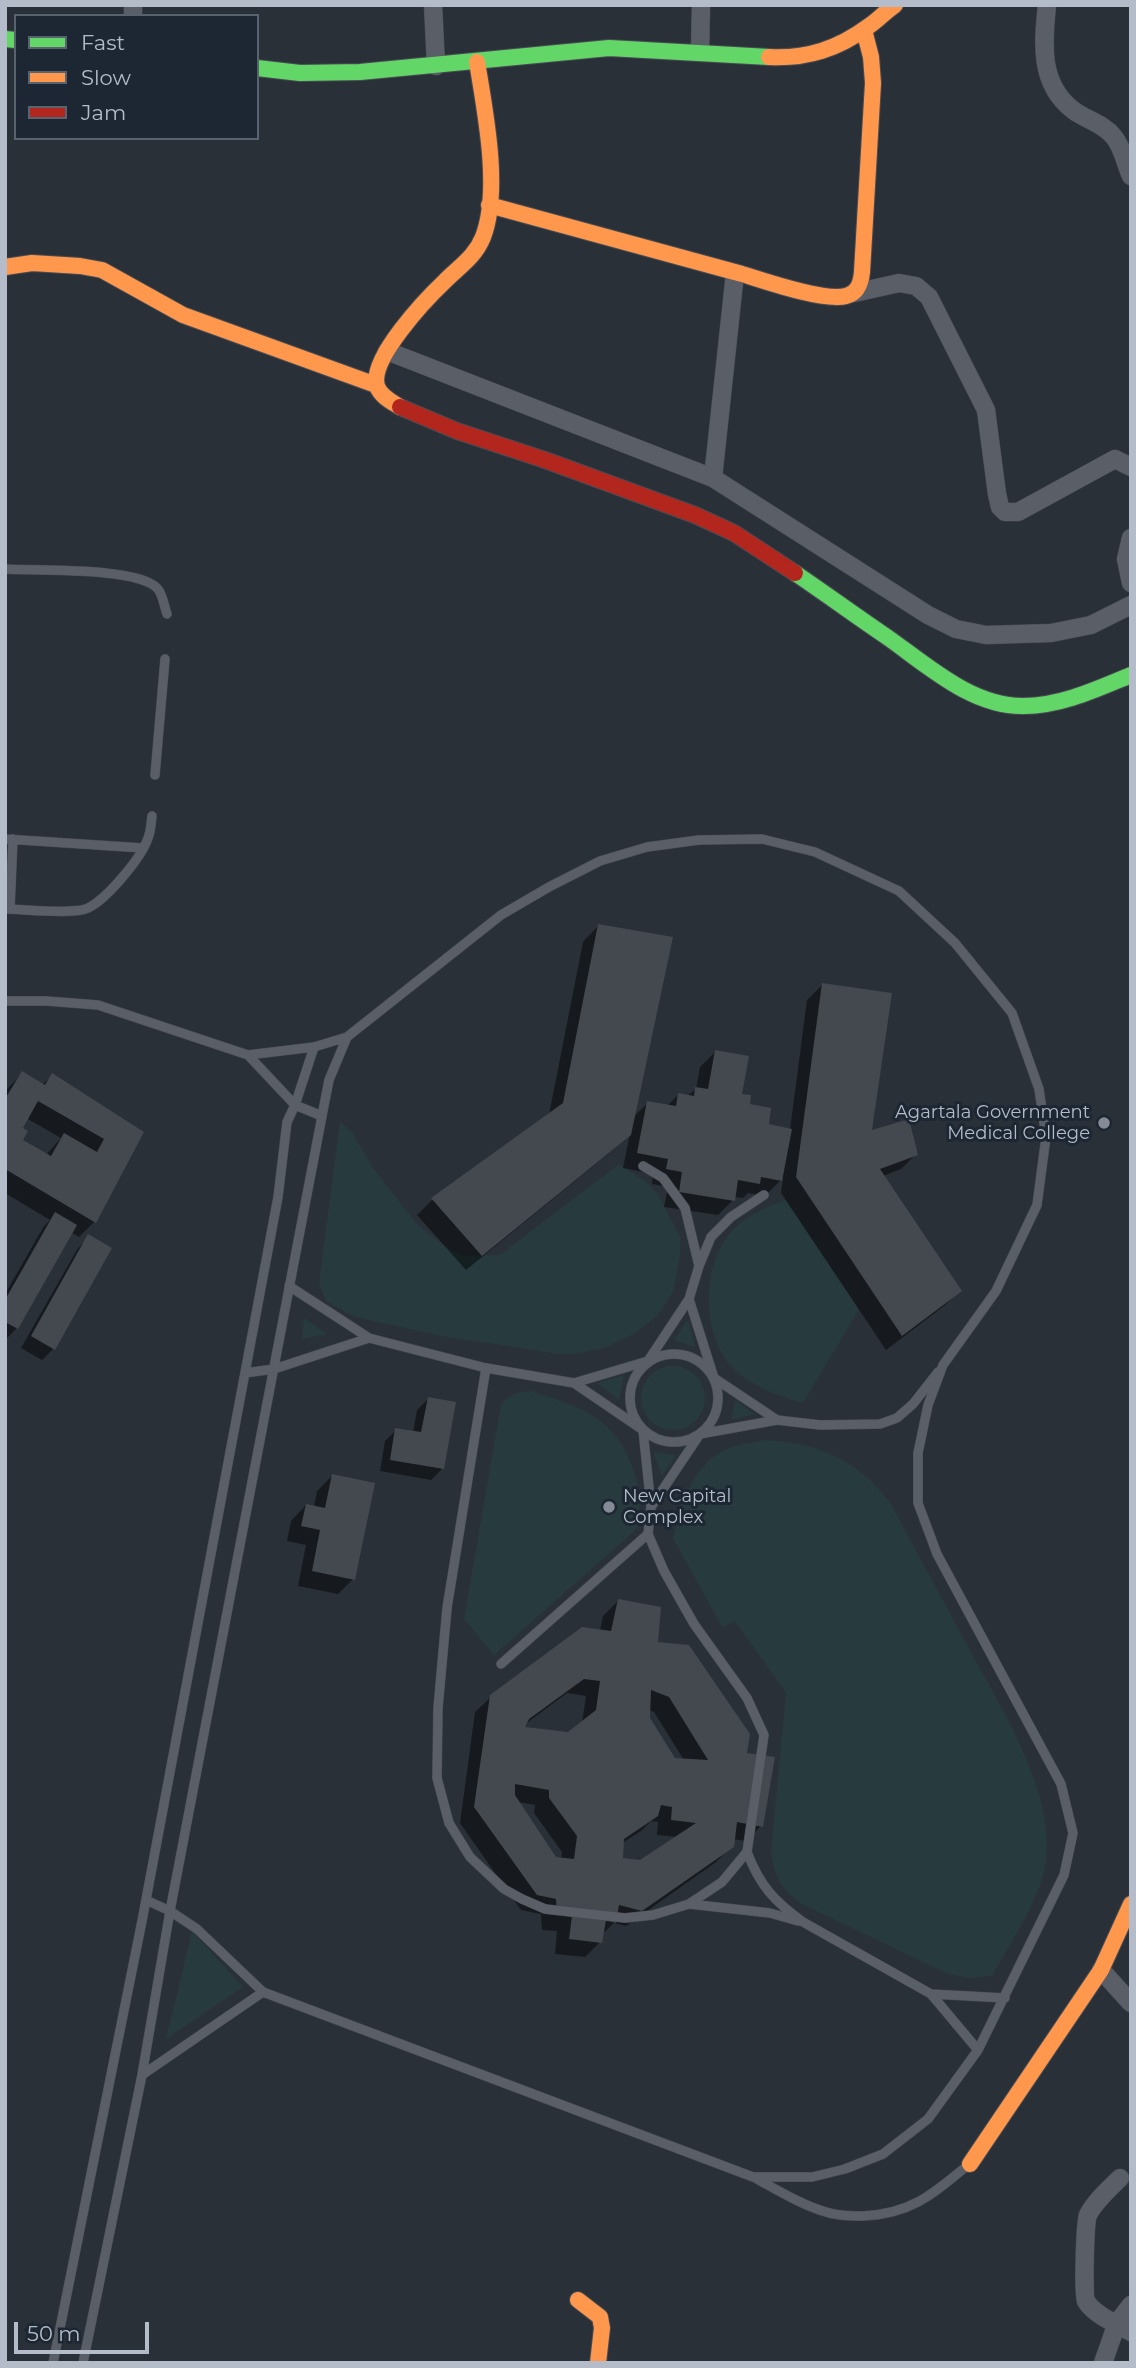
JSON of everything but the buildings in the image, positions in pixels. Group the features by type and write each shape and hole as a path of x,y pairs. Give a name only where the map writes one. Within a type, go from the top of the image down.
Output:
{"street":[{"path":"433,5 436,66"},
{"path":"700,52 701,5"},
{"path":"1047,5 1043,44 1048,75 1059,95 1073,110 1111,133 1120,144 1131,176"},
{"path":"259,68 300,73 360,72 609,48 794,58 815,55 839,45 864,30 892,6"},
{"path":"854,293 861,282 872,118 871,57 864,30"},
{"path":"477,62 488,143 489,205 484,235 474,255 445,281 387,351 377,372 376,385 381,394 390,402 414,413 695,515 734,533 943,677 978,696 1006,705 1033,706 1066,699 1131,675"},
{"path":"489,205 735,273 831,296 844,297 899,283 916,286 929,297 986,410 997,494 1000,507 1005,512 1018,512 1115,459 1131,467"},
{"path":"5,267 32,263 102,270 183,315 376,385"},
{"path":"713,478 735,273"},
{"path":"387,351 713,478 928,615 957,629 986,635 1051,633 1091,625 1131,605"},
{"path":"1131,538 1126,559 1131,583"},
{"path":"970,2164 1101,1970 1131,1904"},
{"path":"1101,1970 1131,2003"},
{"path":"1120,2178 1092,2208 1086,2219 1083,2288 1086,2301 1097,2312 1124,2328"},
{"path":"578,2300 600,2317 602,2328 598,2363"},
{"path":"1103,2363 1124,2328 1131,2305"}],"lane":[{"path":"5,569 126,575 146,580 159,589 167,614"},
{"path":"155,775 165,659"},
{"path":"143,848 9,839 8,909 76,911 88,908 118,880 143,848 148,839 152,816"},
{"path":"5,1002 46,1001 98,1005 248,1055 314,1047 347,1037 501,915 600,861 648,847 699,840 762,839 815,852 899,891 955,943 1012,1013 1039,1089 1046,1137 1037,1205 996,1291 943,1365 913,1404 897,1418 880,1424 820,1425 777,1420 671,1442 656,1438 574,1383 486,1368 369,1338 289,1286"},
{"path":"83,2363 142,2076 170,1911 329,1080 347,1037"},
{"path":"53,2363 146,1900 278,1197 287,1122 314,1047"},
{"path":"248,1055 295,1105 322,1116"},
{"path":"643,1166 663,1178 685,1208 699,1266"},
{"path":"764,1195 731,1217 711,1237 690,1299 638,1372 631,1387 630,1402 634,1417 643,1430 651,1507 648,1534 664,1571 694,1624 747,1698 764,1735 747,1852 759,1881 769,1894 803,1922 931,1994 978,2050"},
{"path":"651,1507 700,1434 711,1423 718,1409 719,1393 690,1299"},
{"path":"245,1373 274,1369 369,1338"},
{"path":"574,1383 648,1361 662,1354 678,1353 693,1357 705,1366 714,1378 777,1420"},
{"path":"753,2177 812,2177 845,2169 883,2154 928,2119 978,2050 1064,1875 1073,1833 1061,1784 937,1554 918,1503 918,1453 928,1405 943,1365"},
{"path":"486,1368 447,1608 438,1708 437,1778 449,1823 470,1857 504,1889 545,1909 625,1918 653,1915 689,1904 722,1882 747,1852"},
{"path":"501,1664 648,1534"},
{"path":"146,1900 170,1911 197,1929 263,1992 753,2177 827,2213 853,2216 886,2215 901,2211 934,2193 970,2164"},
{"path":"689,1904 770,1913 803,1922"},
{"path":"142,2076 263,1992"},
{"path":"931,1994 1005,1998"}],"green space":[{"path":"340,1122 352,1132 373,1168 416,1223 462,1256 500,1255 619,1164 645,1181 657,1193 680,1236 680,1255 673,1292 658,1315 634,1334 604,1348 573,1354 442,1336 355,1317 326,1301 319,1283"},
{"path":"786,1200 859,1309 803,1403 756,1385 732,1367 715,1339 709,1303 713,1267 727,1237 739,1224 754,1214"},
{"path":"304,1318 327,1334 302,1339"},
{"path":"688,1319 695,1347 674,1340"},
{"path":"673,1366 696,1375 705,1398 696,1421 673,1430 650,1421 641,1398 650,1375"},
{"path":"624,1375 619,1400 597,1383"},
{"path":"530,1391 564,1402 593,1416 606,1425 616,1437 626,1451 637,1484 640,1506 638,1528 494,1655 464,1619 501,1404 514,1394"},
{"path":"735,1400 755,1414 731,1420"},
{"path":"764,1440 820,1450 851,1465 879,1489 891,1504 995,1694 1022,1749 1042,1806 1047,1834 1046,1861 1031,1905 992,1976 969,1978 948,1974 800,1903 787,1892 776,1875 771,1851 786,1693 735,1621 722,1627 673,1538 685,1498 707,1462 731,1447"},
{"path":"653,1452 676,1455 662,1476"},
{"path":"192,1931 243,1987 166,2039"}],"traffic: fast":[{"path":"5,39 14,40"},
{"path":"259,68 300,73 360,72 609,48 769,57"},
{"path":"795,573 934,671 986,700 1024,706 1052,703 1079,696 1131,675"}],"traffic: slow":[{"path":"769,57 822,51 846,41 895,5"},
{"path":"489,205 794,290 824,296 850,295 858,287 862,272 873,83 871,57 864,30"},
{"path":"400,407 383,396 377,386 377,374 382,361 413,315 476,250 488,218 491,197 490,150 477,62"},
{"path":"5,267 32,263 102,270 183,315 376,385"},
{"path":"970,2164 1101,1970 1131,1904"},
{"path":"578,2300 600,2317 602,2328 598,2363"}],"traffic: jam":[{"path":"400,407 457,431 695,515 734,533 795,573"}],"place":[{"name":"Agartala Government Medical College","path":"1104,1123"},
{"name":"New Capital Complex","path":"609,1507"}]}
